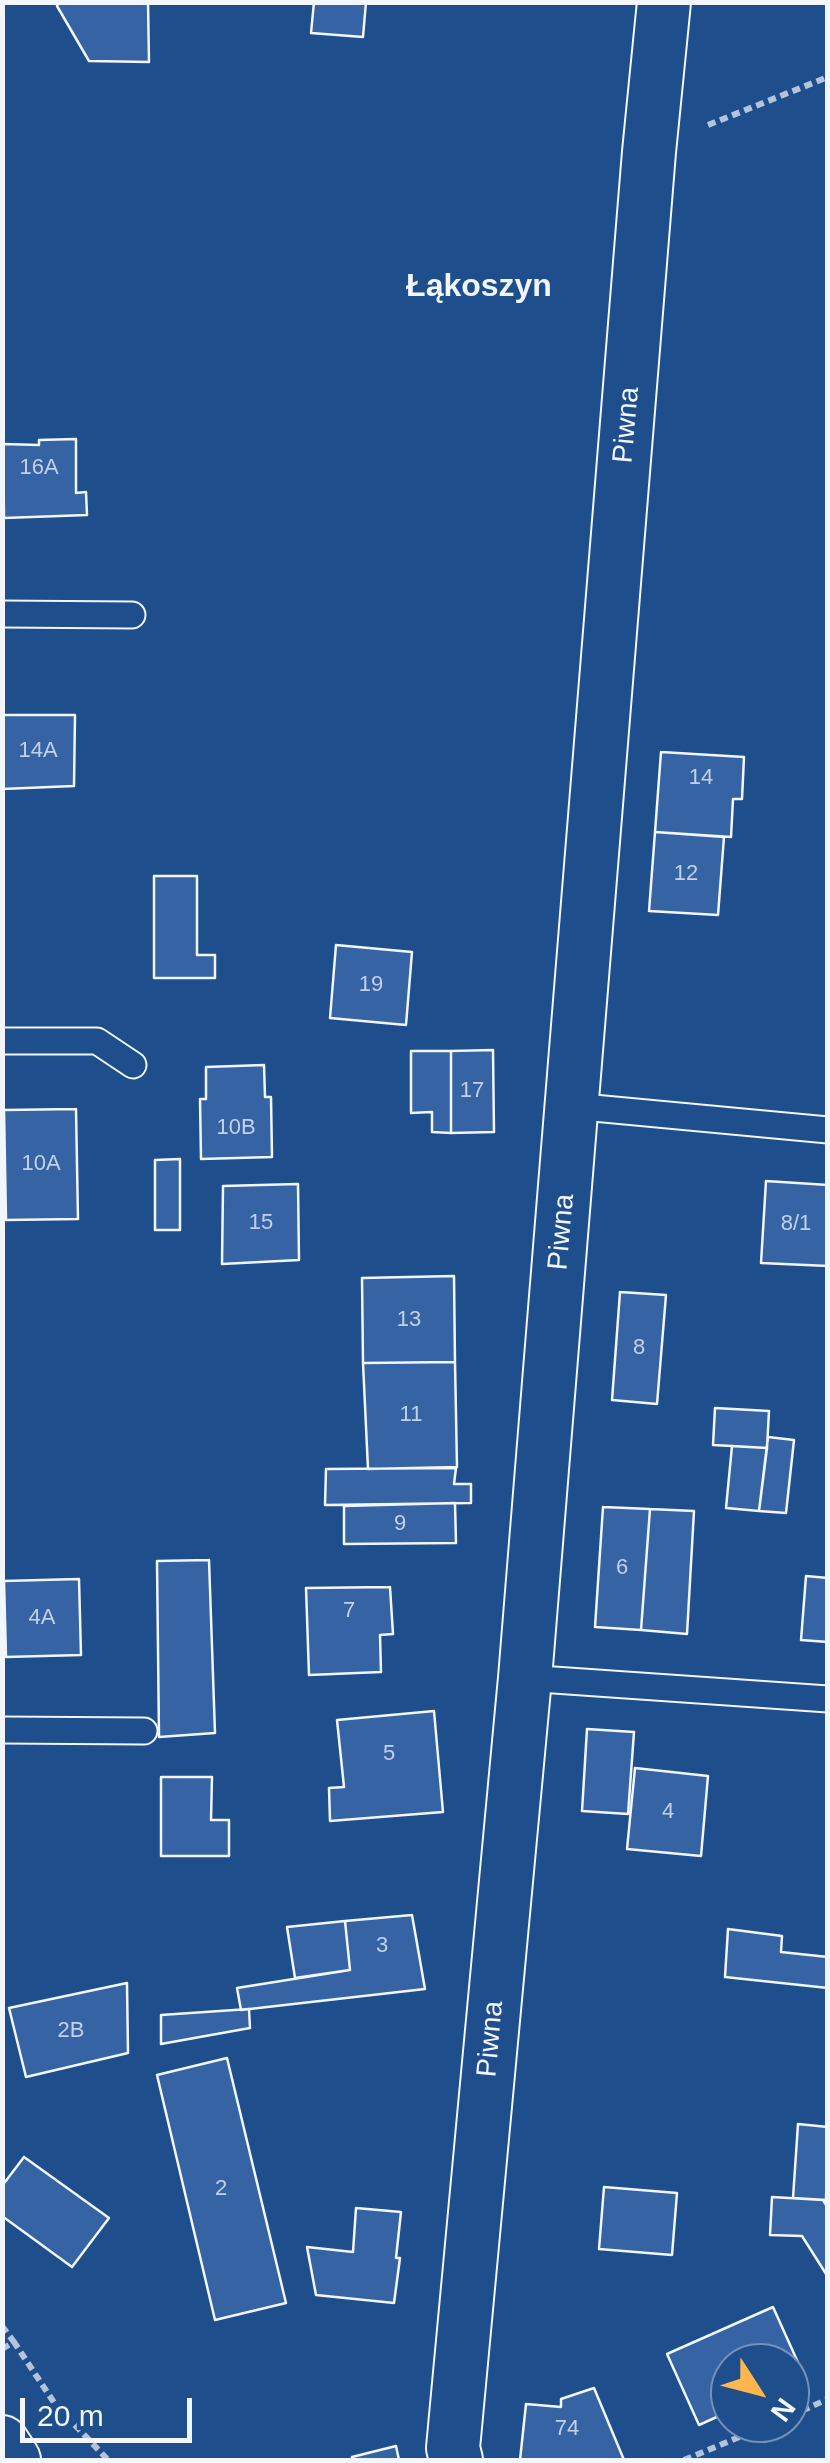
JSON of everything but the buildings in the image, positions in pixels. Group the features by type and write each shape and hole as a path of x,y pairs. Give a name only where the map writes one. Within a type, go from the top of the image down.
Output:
{"street":[{"name":"Piwna","path":"456,2460 454,2428 525,1678 648,152 664,2"},
{"path":"2,2442 14,2460"}],"lane":[{"path":"2,614 132,615"},
{"path":"2,1041 97,1041 132,1065"},
{"path":"572,1106 828,1130"},
{"path":"525,1678 828,1698"},
{"path":"2,1730 144,1731"}],"path":[{"path":"648,152 748,106 828,77"},
{"path":"2,2326 56,2404 108,2460"},
{"path":"2,2350 14,2342"},
{"path":"684,2460 725,2443"}],"district":[{"name":"Łąkoszyn","path":"479,287"}]}
